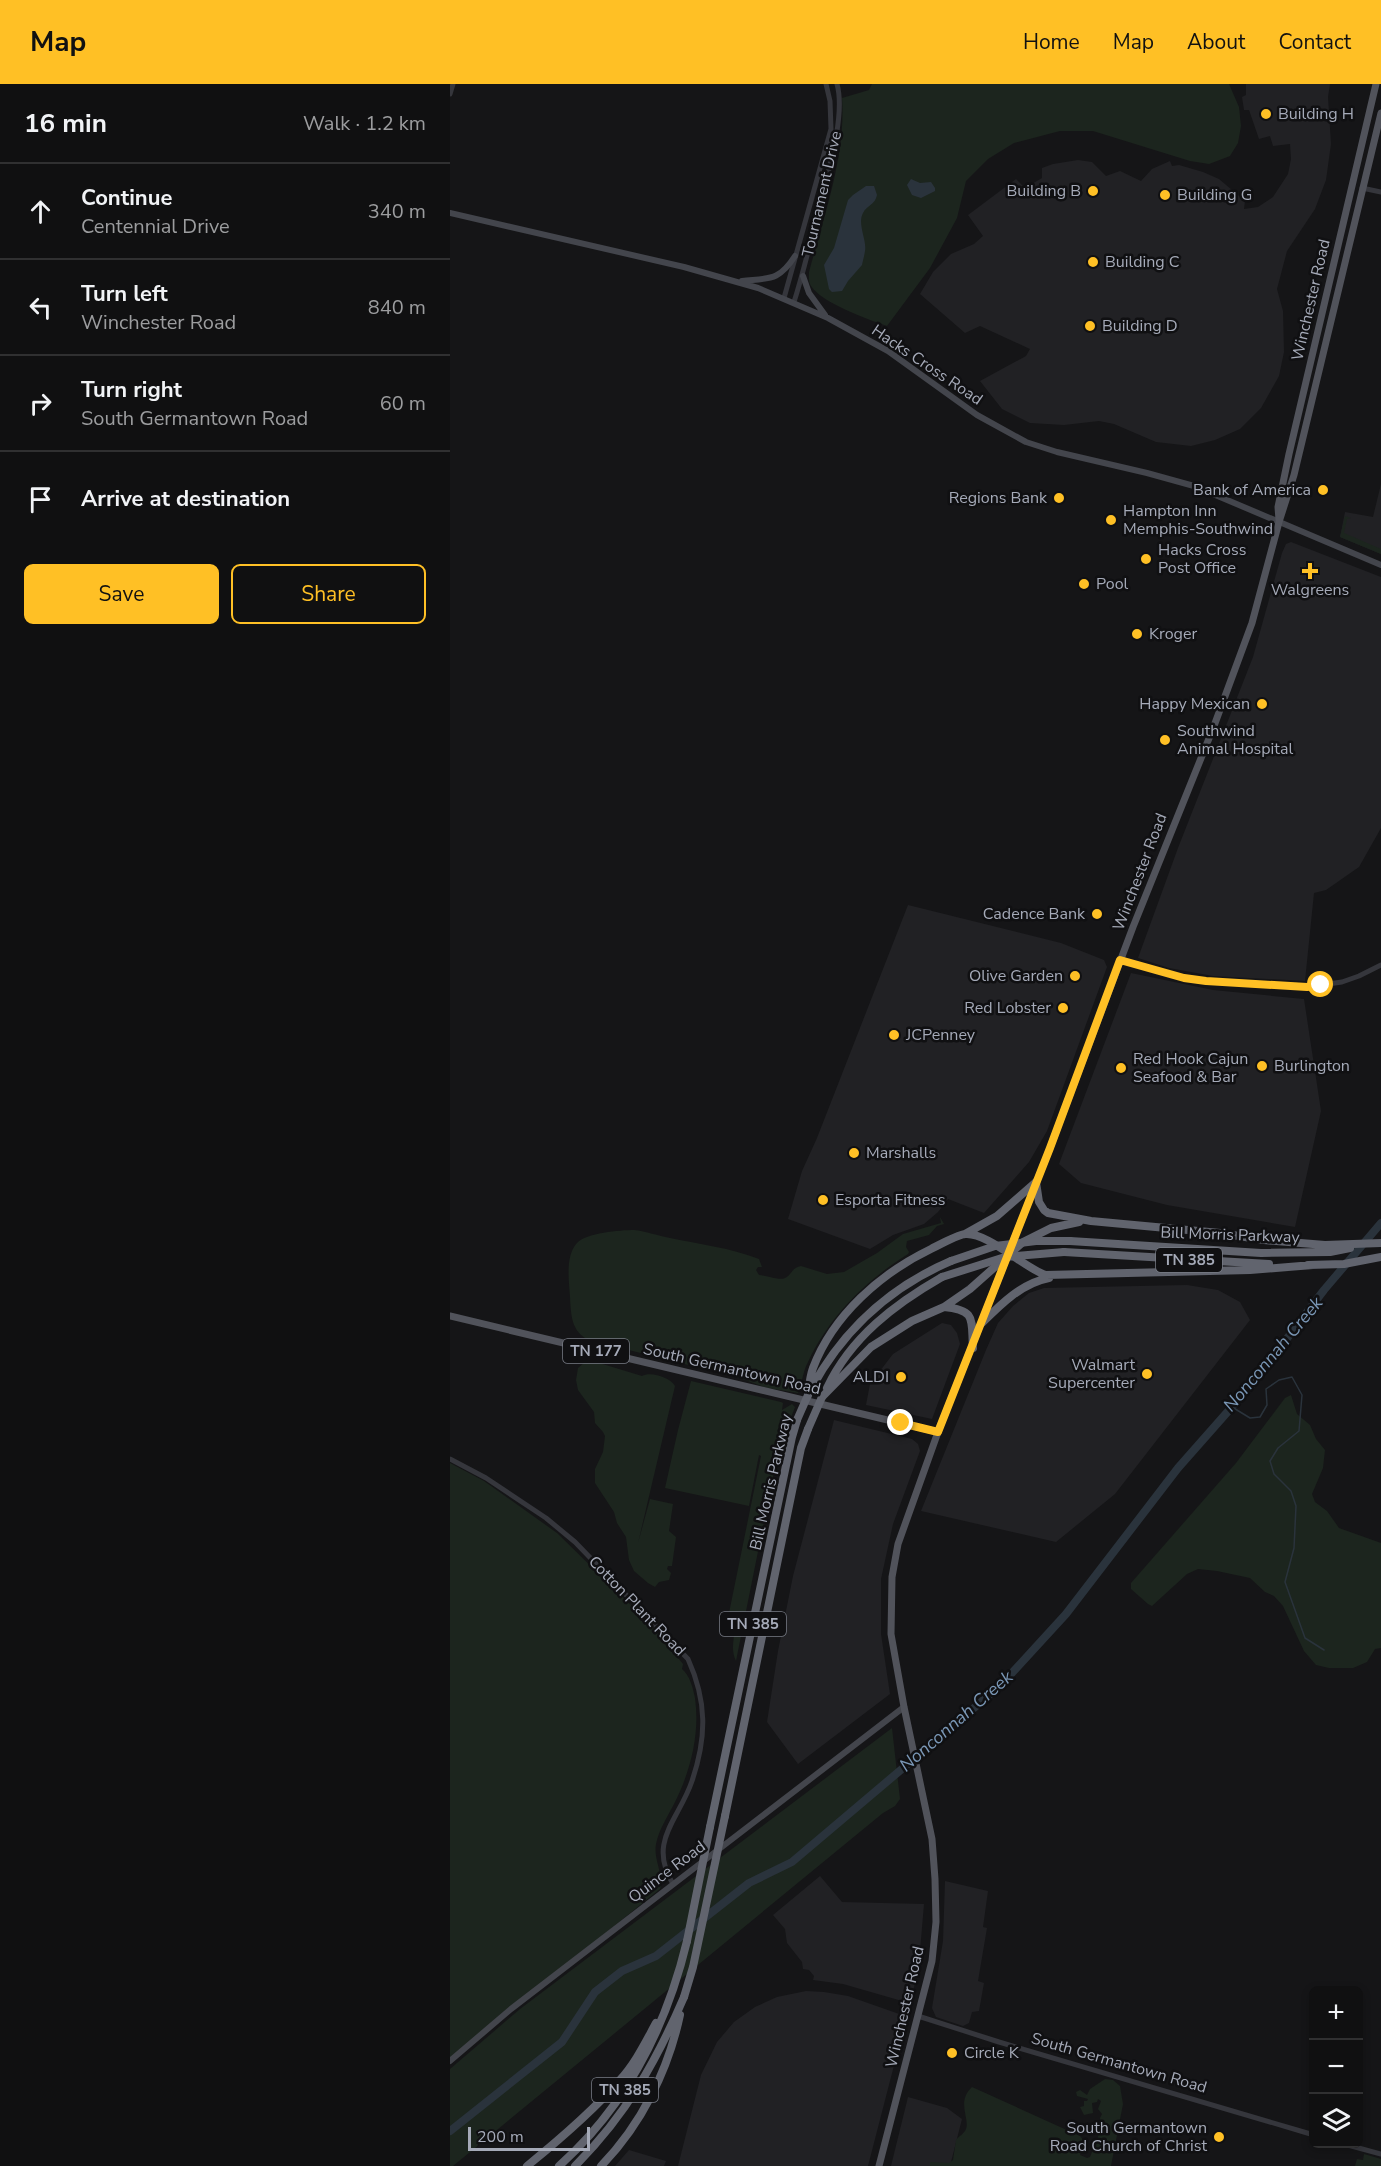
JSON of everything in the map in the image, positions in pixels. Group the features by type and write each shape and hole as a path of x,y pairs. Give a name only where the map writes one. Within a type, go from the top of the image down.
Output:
{"highway":[{"path":"1036,1182 1039,1202 1044,1210 1057,1215 1091,1221 1325,1245 1381,1243"},
{"path":"808,1395 813,1369 826,1343 854,1304 873,1286 906,1262 997,1216 1036,1182"},
{"path":"822,1397 871,1347 912,1321 944,1307 970,1289 1009,1252 1023,1242 1051,1228 1073,1222 1091,1221"},
{"path":"965,1234 1009,1252 1037,1273 1046,1275 1250,1270 1313,1265"},
{"name":"Bill Morris Parkway","path":"560,2166 599,2125 632,2080 654,2039 669,2001 687,1941 792,1437 808,1395 836,1348 870,1311 906,1284 951,1261 995,1246 1036,1241 1070,1241 1261,1253 1318,1252 1381,1243"},
{"name":"Bill Morris Parkway","path":"575,2166 612,2124 639,2088 654,2062 684,1997 693,1967 801,1448 822,1397 842,1361 873,1325 906,1298 942,1277 1005,1257 1064,1252 1221,1262 1313,1265 1344,1264 1381,1257"},
{"path":"982,1323 1018,1291 1038,1281 1062,1275"},
{"path":"944,1307 958,1308 971,1318 973,1348"},
{"path":"602,2166 619,2148 638,2120 653,2091 678,2026 684,1997"},
{"path":"527,2166 584,2117 621,2080 642,2050 669,2001"}],"main road":[{"name":"Winchester Road","path":"1279,522 1278,507 1291,444 1376,84"},
{"name":"Winchester Road","path":"879,2166 932,1961 936,1922 933,1848 891,1634 892,1577 898,1544 938,1432 973,1348 1120,960 1252,623 1294,475 1381,113"},
{"name":"Hacks Cross Road","path":"450,213 684,267 784,298 828,318 888,351 977,415 1026,442 1057,452 1194,486 1381,565"},
{"path":"738,282 779,275 786,270 795,256"},
{"path":"803,276 815,302 828,318"},
{"name":"South Germantown Road","path":"450,1316 938,1432"},
{"name":"Quince Road","path":"450,2061 511,2009 904,1707"}],"street":[{"path":"450,94 453,84"},
{"name":"Tournament Drive","path":"784,298 831,129 830,101 826,84"},
{"name":"Tournament Drive","path":"794,302 803,276 834,150 838,129 837,84"},
{"path":"1362,188 1381,192"},
{"path":"1120,960 1173,975 1206,981 1307,987 1342,982 1381,965"},
{"name":"Cotton Plant Road","path":"450,1459 486,1478 546,1518 575,1542 688,1659 697,1679 702,1699 704,1728 692,1783 668,1829 662,1846 662,1859 666,1873 673,1884"},
{"name":"South Germantown Road","path":"918,2016 1309,2134"},
{"path":"1359,2148 1381,2154"}],"shaded area":[{"path":"872,84 1229,84 1239,107 1241,126 1238,143 1230,156 1209,164 1190,161 1093,131 1060,131 1014,143 988,159 966,181 957,218 930,268 887,326 846,310 817,292 809,282 809,272 827,207 841,142 842,98 869,90"},
{"path":"1246,84 1330,84 1328,97 1331,144 1326,180 1315,209 1287,251 1277,289 1283,311 1284,352 1279,376 1261,408 1240,429 1215,440 1191,446 1156,442 1114,424 1099,421 1064,425 1030,423 1002,409 980,381 1026,356 1030,349 980,326 965,333 920,294 933,272 951,254 974,244 983,236 968,215 1016,179 1025,188 1042,178 1042,168 1078,160 1092,162 1106,176 1120,171 1141,181 1152,169 1170,161 1172,166 1179,165 1219,179 1245,201 1244,209 1258,207 1273,197 1288,174 1291,159 1290,144 1273,146 1270,136 1259,139 1249,110 1244,110 1242,97 1246,95"},
{"path":"911,179 920,183 931,182 935,191 921,198 912,195 907,185"},
{"path":"866,186 874,186 877,195 875,201 861,217 865,247 862,265 842,291 832,292 829,289 824,265 834,248 848,200"},
{"path":"1381,484 1381,554 1340,537 1345,512 1373,517"},
{"path":"1345,516 1351,518 1347,519 1344,533 1381,549 1381,554 1340,537"},
{"path":"1291,542 1381,577 1381,828 1359,867 1326,890 1314,893 1305,981 1213,976 1169,968 1138,958 1178,848 1253,657 1282,553 1286,544"},
{"path":"908,905 1061,943 1104,960 1107,967 1047,1131 1029,1162 984,1213 948,1199 924,1224 893,1235 870,1249 788,1219 802,1171"},
{"path":"1131,973 1213,990 1304,999 1321,1111 1295,1227 1167,1205 1081,1183 1059,1164"},
{"path":"940,1217 944,1224 937,1226 929,1235 907,1241 908,1254 863,1288 838,1315 808,1362 798,1393 767,1388 740,1378 589,1340 583,1337 573,1322 569,1262 577,1243 595,1234 612,1231 643,1231 726,1249 759,1259 762,1267 756,1270 759,1275 782,1279 801,1266 827,1274 844,1272 877,1253 903,1234 941,1223"},
{"path":"1187,1285 1218,1290 1240,1302 1250,1320 1115,1494 1056,1542 921,1511 998,1323 1013,1306 1029,1293 1044,1288"},
{"path":"942,1323 951,1325 957,1333 960,1344 932,1419 866,1405 870,1384 893,1354"},
{"path":"586,1361 642,1376 650,1374 660,1376 675,1386 638,1543 650,1499 673,1504 669,1531 676,1537 672,1566 668,1566 667,1569 671,1573 669,1580 659,1582 655,1587 634,1571 629,1560 626,1537 617,1523 614,1512 595,1483 595,1469 603,1452 605,1436 595,1423 594,1412 578,1390 576,1380 578,1368"},
{"path":"691,1381 781,1402 783,1403 782,1410 792,1404 795,1407 778,1452 736,1661 733,1648 734,1624 729,1613 761,1456 759,1455 749,1506 665,1488"},
{"path":"1291,1395 1297,1414 1310,1425 1316,1439 1325,1450 1323,1468 1312,1494 1315,1502 1327,1511 1339,1528 1381,1543 1381,1648 1375,1649 1367,1662 1353,1668 1329,1668 1316,1665 1304,1651 1283,1606 1274,1596 1265,1592 1250,1578 1198,1569 1187,1574 1152,1606 1131,1589 1131,1583 1236,1463 1285,1398"},
{"path":"834,1420 912,1439 918,1444 920,1451 893,1524 881,1579 881,1634 890,1694 798,1764 767,1722 793,1576"},
{"path":"450,1463 484,1481 557,1533 652,1626 683,1664 682,1669 689,1679 694,1694 696,1725 693,1751 686,1777 657,1838 656,1856 661,1879 660,1889 450,2059"},
{"path":"892,1728 900,1799 895,1806 883,1813 453,2166 450,2166 450,2069 520,2009"},
{"path":"820,1876 842,1902 924,1904 919,1963 909,2003 843,1984 813,1980 814,1976 809,1970 803,1969 802,1962 787,1943 785,1929 773,1915"},
{"path":"945,1881 988,1891 983,1927 987,1928 978,1981 984,1983 979,2011 972,2012 969,2023 963,2026 936,2017 932,2008 943,1941"},
{"path":"806,1991 848,1996 902,2015 906,2019 868,2166 678,2166 701,2075 717,2042 734,2022 755,2007 777,1997"},
{"path":"1105,2079 1113,2080 1120,2086 1123,2104 1111,2166 930,2166 930,2162 949,2163 953,2160 956,2140 966,2129 964,2104 967,2093 972,2087 1080,2136 1084,2141 1080,2155 1090,2157 1101,2129 1102,2114 1098,2109 1101,2101 1098,2099 1097,2102 1092,2103 1093,2113 1084,2115 1080,2107 1084,2106 1084,2101 1088,2099 1077,2096 1076,2092 1080,2090 1087,2095 1090,2089"},
{"path":"908,2097 947,2108 962,2119 950,2166 891,2166"},
{"path":"629,2150 666,2161 664,2166 615,2166"},
{"path":"1364,2154 1381,2159 1381,2166 1355,2166 1357,2159 1363,2160"}],"waterway":[{"name":"Nonconnah Creek","path":"450,2131 562,2042 595,1992 622,1971 656,1956 749,1883 792,1862 1000,1686 1066,1614 1178,1468 1253,1383 1324,1290 1381,1223"},
{"path":"1232,1407 1250,1418 1260,1417 1267,1405 1266,1389 1279,1380 1292,1377 1302,1395 1299,1431 1278,1448 1270,1461 1274,1474 1291,1491 1296,1506 1294,1548 1285,1582 1305,1638 1324,1650"}],"place":[{"name":"Building H","path":"1266,114"},
{"name":"Building B","path":"1093,191"},
{"name":"Building G","path":"1165,195"},
{"name":"Building C","path":"1093,262"},
{"name":"Building D","path":"1090,326"},
{"name":"Bank of America","path":"1323,490"},
{"name":"Regions Bank","path":"1059,498"},
{"name":"Hampton Inn Memphis-Southwind","path":"1111,520"},
{"name":"Hacks Cross Post Office","path":"1146,559"},
{"name":"Walgreens","path":"1310,571"},
{"name":"Pool","path":"1084,584"},
{"name":"Kroger","path":"1137,634"},
{"name":"Happy Mexican","path":"1262,704"},
{"name":"Southwind Animal Hospital","path":"1165,740"},
{"name":"Cadence Bank","path":"1097,914"},
{"name":"Olive Garden","path":"1075,976"},
{"name":"Red Lobster","path":"1063,1008"},
{"name":"JCPenney","path":"894,1035"},
{"name":"Burlington","path":"1262,1066"},
{"name":"Red Hook Cajun Seafood & Bar","path":"1121,1068"},
{"name":"Marshalls","path":"854,1153"},
{"name":"Esporta Fitness","path":"823,1200"},
{"name":"Walmart Supercenter","path":"1147,1374"},
{"name":"ALDI","path":"901,1377"},
{"name":"Circle K","path":"952,2053"},
{"name":"South Germantown Road Church of Christ","path":"1219,2137"}],"route":[{"path":"901,1423 938,1432 973,1348 1120,960 1184,978 1206,981 1307,987 1321,985"}]}
